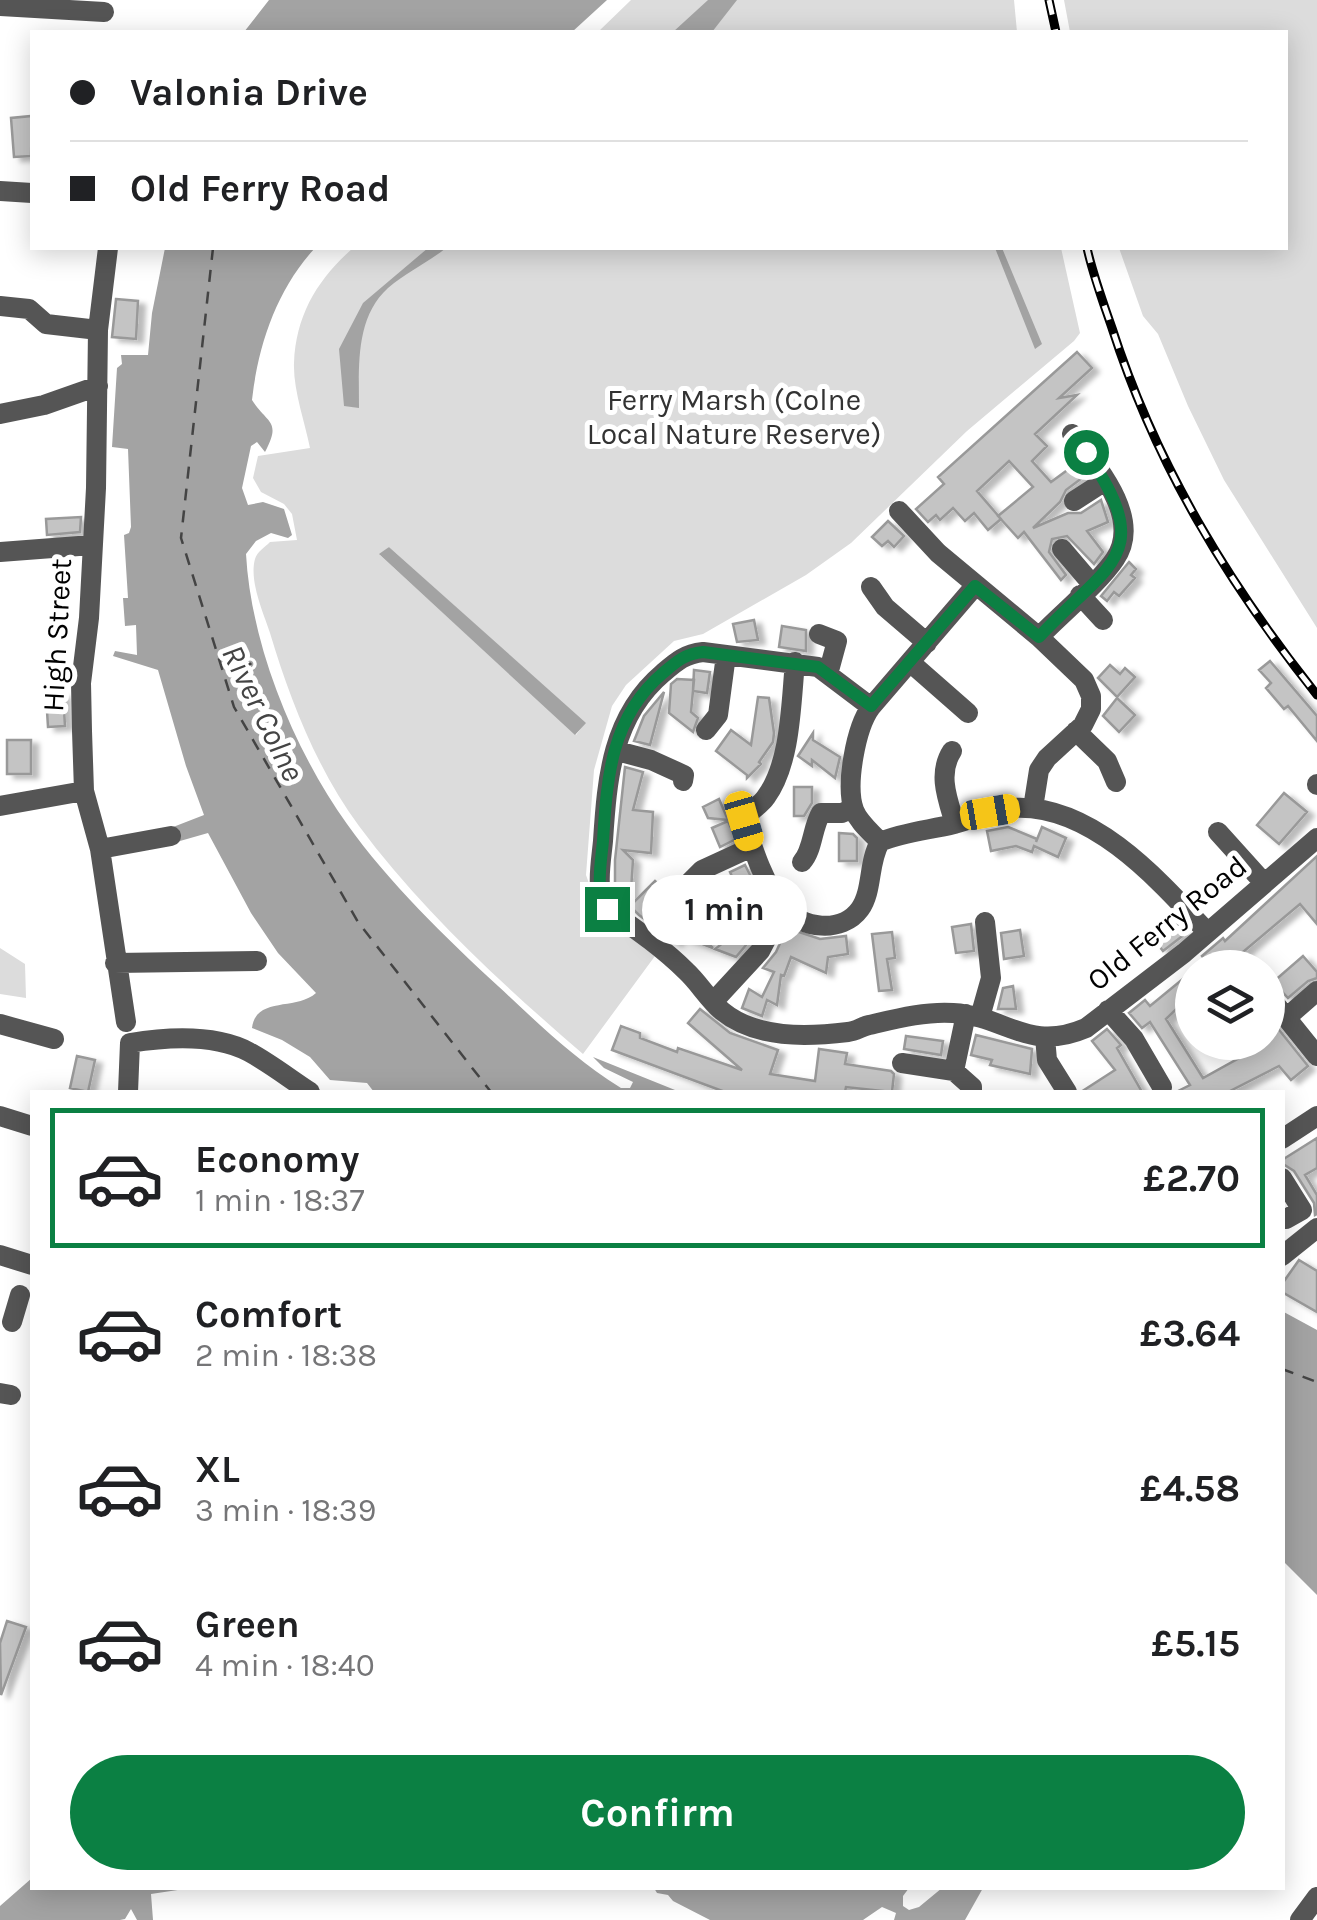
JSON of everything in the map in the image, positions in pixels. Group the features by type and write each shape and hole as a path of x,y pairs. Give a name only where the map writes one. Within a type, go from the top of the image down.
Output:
{"street":[{"path":"0,6 105,15"},
{"path":"0,192 30,193"},
{"name":"High Street","path":"108,250 98,330 89,618 82,683 84,791 100,849 126,1022"},
{"path":"0,306 29,309 46,324 98,330"},
{"path":"0,414 98,386"},
{"path":"1039,637 1116,558 1123,540 1120,508 1072,434"},
{"path":"1074,502 1105,480"},
{"path":"899,512 912,543 975,586 1039,637 1084,680 1091,696 1087,719 1039,770 1034,808"},
{"path":"0,552 92,546"},
{"path":"1062,550 1103,620"},
{"path":"880,842 854,808 858,732 871,706 975,586"},
{"path":"871,587 885,607 927,644"},
{"path":"819,634 837,641 828,674"},
{"path":"871,706 818,667 687,654 635,700 622,727 608,776 600,880 603,902 685,969 713,1002 748,1027 795,1035 848,1032 938,1012 973,1015 1018,1033 1045,1037 1047,1060 1066,1090"},
{"path":"706,730 718,714 726,655"},
{"path":"795,662 788,746 766,798 749,810 744,821 752,847 783,907 792,915 828,927 848,920 859,910 865,896 872,856 880,842 990,812 1034,808 1069,820 1115,844 1157,878 1206,932"},
{"path":"911,663 968,713"},
{"path":"1076,731 1107,761 1116,782"},
{"path":"617,752 650,760 684,775 683,781"},
{"path":"952,752 943,782 955,824"},
{"path":"0,806 84,791"},
{"path":"802,862 821,813 842,813 854,808"},
{"path":"1218,832 1264,883"},
{"path":"100,849 171,836"},
{"name":"Old Ferry Road","path":"1195,950 1206,932 1317,838"},
{"path":"688,884 711,864 752,847"},
{"path":"713,1002 760,951 783,907"},
{"path":"954,1071 973,1015 991,978 985,922"},
{"path":"116,962 257,961"},
{"name":"Old Ferry Road","path":"1045,1037 1073,1033 1175,969"},
{"path":"1317,992 1286,1018 1317,1056"},
{"path":"1108,1010 1134,1040 1162,1087"},
{"path":"0,1024 54,1039"},
{"path":"128,1090 130,1044 157,1038 222,1042 248,1052 307,1090"},
{"path":"902,1063 954,1071 972,1090"},
{"path":"0,1116 30,1125"},
{"path":"1285,1137 1317,1116"},
{"path":"1285,1183 1302,1210 1286,1219"},
{"path":"1285,1254 1314,1234"},
{"path":"0,1255 27,1276 12,1322"},
{"path":"1300,1920 1317,1897"}],"green space":[{"path":"631,0 1014,0 1017,30 600,30"},
{"path":"1064,0 1317,0 1317,628 1224,480 1158,334 1143,316 1120,250 1288,250 1288,30 1070,30"},
{"name":"Ferry Marsh (Colne Local Nature Reserve)","path":"351,250 1061,250 1080,333 1074,341 967,431 851,543 806,575 703,634 674,641 626,685 612,706 594,770 586,875 598,909 655,956 583,1054 465,946 383,857 330,781 286,683 255,587 254,568 256,556 270,542 297,540 292,514 284,504 261,492 253,478 258,456 310,448 294,363 304,313 319,285","holes":["389,547 585,723 576,735 380,555"]},
{"path":"0,948 25,964 26,998 0,994"}],"water":[{"path":"269,0 607,0 574,30 246,30"},
{"path":"708,0 737,0 714,30 675,30"},
{"name":"River Colne","path":"165,250 313,250 280,300 259,359 252,400 270,423 272,434 265,452 257,442 251,446 242,488 248,505 263,502 284,509 292,535 288,538 271,533 256,541 246,554 256,624 293,730 328,795 363,846 418,909 478,967 557,1040 621,1088 630,1088 633,1082 604,1068 593,1057 675,1090 372,1090 367,1083 330,1080 310,1057 252,1028 261,1012 316,993 278,953 251,913 208,833 173,843 168,829 204,815 158,670 113,656 115,651 137,655 136,625 125,626 123,598 128,598 124,535 131,527 128,449 112,447 117,368 122,364 121,355 148,355"},
{"path":"426,250 443,250 402,277 377,300 361,344 359,408 344,406 339,349 363,303"},
{"path":"996,250 1003,250 1042,344 1035,349"},
{"path":"389,547 586,723 575,735 379,554"},
{"path":"1285,1313 1317,1330 1317,1595 1285,1563"},
{"path":"30,1880 30,1890 178,1890 151,1894 153,1920 137,1920 131,1909 120,1920 0,1920 0,1906"},
{"path":"655,1890 908,1890 903,1906 909,1910 940,1890 982,1890 965,1920 894,1920 896,1913 882,1907 863,1920 710,1920 668,1895"}],"building":[{"path":"30,116 30,156 14,157 11,118"},
{"path":"116,299 138,301 136,339 112,337"},
{"path":"1077,352 1092,368 1059,398 1077,395 1035,434 1047,446 1032,461 1051,482 1077,463 1086,475 1066,490 1060,502 1033,528 1068,513 1081,513 1101,500 1108,522 1087,531 1103,552 1094,564 1067,536 1052,539 1049,552 1066,575 1061,580 1024,532 1018,538 1001,519 988,530 974,513 965,521 953,508 940,520 936,515 928,522 916,509 944,484 938,477","holes":["1009,461 1033,487 998,516 977,491"]},
{"path":"81,517 80,532 47,535 46,519"},
{"path":"888,521 904,536 894,547 888,541 882,546 872,537"},
{"path":"1129,562 1136,569 1131,575 1135,578 1119,596 1114,592 1107,601 1101,596"},
{"path":"754,620 758,640 737,642 733,624"},
{"path":"782,626 806,630 806,651 779,647"},
{"path":"1270,661 1317,716 1317,741 1288,706 1284,709 1266,688 1271,683 1259,670"},
{"path":"1110,665 1120,674 1125,668 1135,677 1117,697 1098,678"},
{"path":"694,670 710,672 707,693 693,691"},
{"path":"677,679 694,680 691,712 698,718 693,732 669,713 671,684"},
{"path":"664,692 650,745 634,741 644,716"},
{"path":"63,694 65,726 48,727 46,695"},
{"path":"758,697 769,698 773,742 761,764 747,778 716,751 731,730 751,745"},
{"path":"1117,698 1135,715 1119,732 1103,716"},
{"path":"813,733 813,740 840,757 835,778 812,760 812,766 798,756"},
{"path":"7,740 31,740 31,774 7,774"},
{"path":"625,767 643,772 633,810 653,812 651,853 623,850 633,860 630,906 655,881 686,909 705,888 716,898 690,926 713,948 679,935 675,942 639,915 615,892"},
{"path":"794,787 812,787 812,803 804,816 794,816"},
{"path":"1284,793 1307,812 1279,844 1257,825"},
{"path":"719,799 728,820 708,818 703,807"},
{"path":"728,821 736,839 720,847 712,828"},
{"path":"1008,827 1037,839 1036,842 1042,827 1066,838 1058,857 1034,846 1032,852 1016,846 991,851 987,831"},
{"path":"839,833 857,838 857,861 839,861"},
{"path":"1317,856 1317,924 1300,904 1245,950 1209,950 1223,938 1225,941"},
{"path":"745,865 767,908 753,924 730,872"},
{"path":"1173,920 1185,934 1163,951 1152,937"},
{"path":"971,924 974,951 956,953 952,927"},
{"path":"743,927 752,938 736,957 715,949"},
{"path":"787,928 820,939 846,936 848,954 828,957 826,973 791,957 784,976 781,975 777,1005 767,1000 762,1016 742,1008 749,989 762,997 774,972 763,968"},
{"path":"1020,930 1024,956 1004,959 1001,933"},
{"path":"892,932 895,958 887,959 892,990 879,991 872,934"},
{"path":"1303,956 1317,972 1317,978 1288,998 1285,972"},
{"path":"1175,985 1175,1010 1166,1019 1175,1033 1175,1060 1192,1060 1203,1078 1236,1060 1285,1060 1285,1037 1308,1066 1291,1080 1279,1066 1232,1090 1180,1090 1190,1085 1150,1022 1142,1028 1129,1013 1145,1000 1150,1006"},
{"path":"1013,986 1016,1009 998,1009 1003,988"},
{"path":"700,1009 730,1033 778,1050 770,1074 815,1081 819,1049 847,1053 845,1064 891,1071 892,1090 846,1087 720,1090 612,1050 621,1026 677,1052 678,1048 742,1070 688,1023"},
{"path":"1107,1029 1121,1045 1117,1048 1141,1090 1084,1090 1115,1070 1092,1041"},
{"path":"976,1035 1032,1049 1030,1074 990,1065 992,1060 971,1055"},
{"path":"906,1036 943,1041 941,1055 904,1049"},
{"path":"77,1056 95,1060 88,1090 70,1088"},
{"path":"1317,1138 1317,1168 1305,1175 1317,1195 1317,1214 1294,1171 1285,1165 1285,1158"},
{"path":"1299,1260 1317,1271 1317,1312 1285,1294 1285,1280"},
{"path":"7,1621 26,1627 1,1695 0,1643"}],"ferry route":[{"path":"213,250 181,538 234,707 358,922 489,1090"},
{"path":"1285,1370 1317,1382"}],"railway":[{"path":"1049,0 1056,30"},
{"path":"1088,250 1130,379 1173,475 1225,566 1317,695"}],"route":[{"path":"607,909 600,880 608,776 627,715 644,690 687,654 703,652 818,667 871,706 975,586 1039,637 1116,558 1123,540 1120,508 1086,452"}]}
